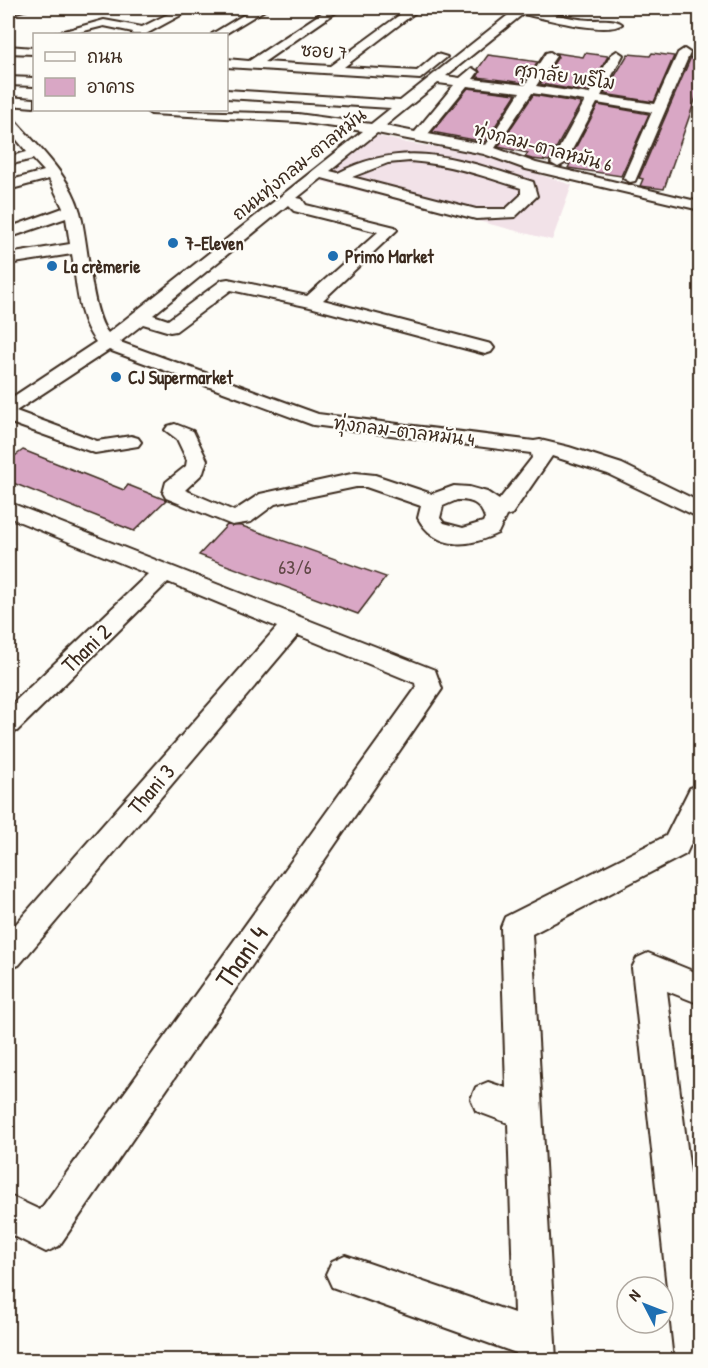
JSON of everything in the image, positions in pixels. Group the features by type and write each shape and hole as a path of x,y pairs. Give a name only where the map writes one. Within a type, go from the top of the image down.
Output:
{"street":[{"path":"8,11 26,8"},
{"path":"220,33 262,8"},
{"path":"252,64 336,8"},
{"path":"333,69 416,8"},
{"path":"162,9 183,10"},
{"path":"521,9 582,23 616,24"},
{"name":"ถนนทุ่งกลม-ตาลหมัน","path":"198,270 188,258 207,243 229,246 244,234 264,238 319,172 403,105 432,76 521,9"},
{"path":"64,33 104,23 141,33 183,10"},
{"path":"8,50 33,50"},
{"path":"432,76 447,52"},
{"path":"630,178 684,53"},
{"path":"558,163 617,55"},
{"path":"492,144 550,56"},
{"path":"422,132 483,58"},
{"name":"ซอย 7","path":"228,63 432,76"},
{"name":"ศุภาลัย พรีโม","path":"432,76 661,109"},
{"path":"8,81 33,82"},
{"path":"228,94 403,105"},
{"path":"8,101 33,103"},
{"name":"ทุ่งกลม-ตาลหมัน 6","path":"169,111 298,118 374,128 488,150 531,166 700,206"},
{"path":"8,121 53,172 72,210 91,316 101,347 109,360 88,372 70,367 8,408"},
{"path":"8,161 36,154"},
{"path":"319,172 339,178 476,214 510,214 529,196 528,185 448,161 407,155 374,159 339,178"},
{"path":"8,186 53,172"},
{"path":"293,204 389,230 311,302"},
{"path":"8,233 72,210"},
{"path":"8,259 78,248"},
{"path":"140,317 170,327 220,283 230,267"},
{"path":"101,347 198,270 220,283 311,302 484,348"},
{"name":"ทุ่งกลม-ตาลหมัน 4","path":"101,347 313,419 337,424 540,446 562,451 615,469 700,511"},
{"path":"8,416 95,447 131,441"},
{"path":"175,430 186,435 197,460 196,468 174,488 174,493 232,518 243,517 268,499 356,480 368,480 433,502 454,493 468,493 491,504 496,512 496,520 491,528 482,533 457,536 435,527 429,519 429,511 433,502"},
{"path":"496,512 504,509 542,458 540,446"},
{"path":"8,509 294,624"},
{"name":"Thani 2","path":"8,724 165,572"},
{"name":"Thani 4","path":"8,1213 46,1233 429,689 426,677 294,624"},
{"name":"Thani 3","path":"8,955 294,624"},
{"path":"345,1274 536,1350 516,927 676,845 700,796"},
{"path":"695,1360 648,968 700,989"},
{"path":"488,1099 525,1111"}],"shaded area":[{"path":"375,135 407,143 470,152 572,185 552,240 321,181"}],"building":[{"path":"556,53 583,57 585,53 608,56 588,92 540,84 558,57"},
{"path":"652,53 674,56 654,102 604,94 628,54 650,56"},
{"path":"488,55 538,62 524,83 477,77 480,72 478,69"},
{"path":"691,57 700,58 700,86 664,189 640,186 643,179 639,178"},
{"path":"468,88 516,94 485,142 432,132"},
{"path":"533,95 581,103 549,161 532,159 525,157 528,153 498,147"},
{"path":"598,105 649,114 621,176 568,168 570,164 567,164"},
{"path":"23,450 124,490 128,485 166,500 134,531 8,481 8,461"},
{"path":"227,525 242,526 386,577 358,614 199,555"}],"place":[{"name":"7-Eleven","path":"173,243"},
{"name":"Primo Market","path":"333,256"},
{"name":"La crèmerie","path":"52,266"},
{"name":"CJ Supermarket","path":"116,377"}]}
